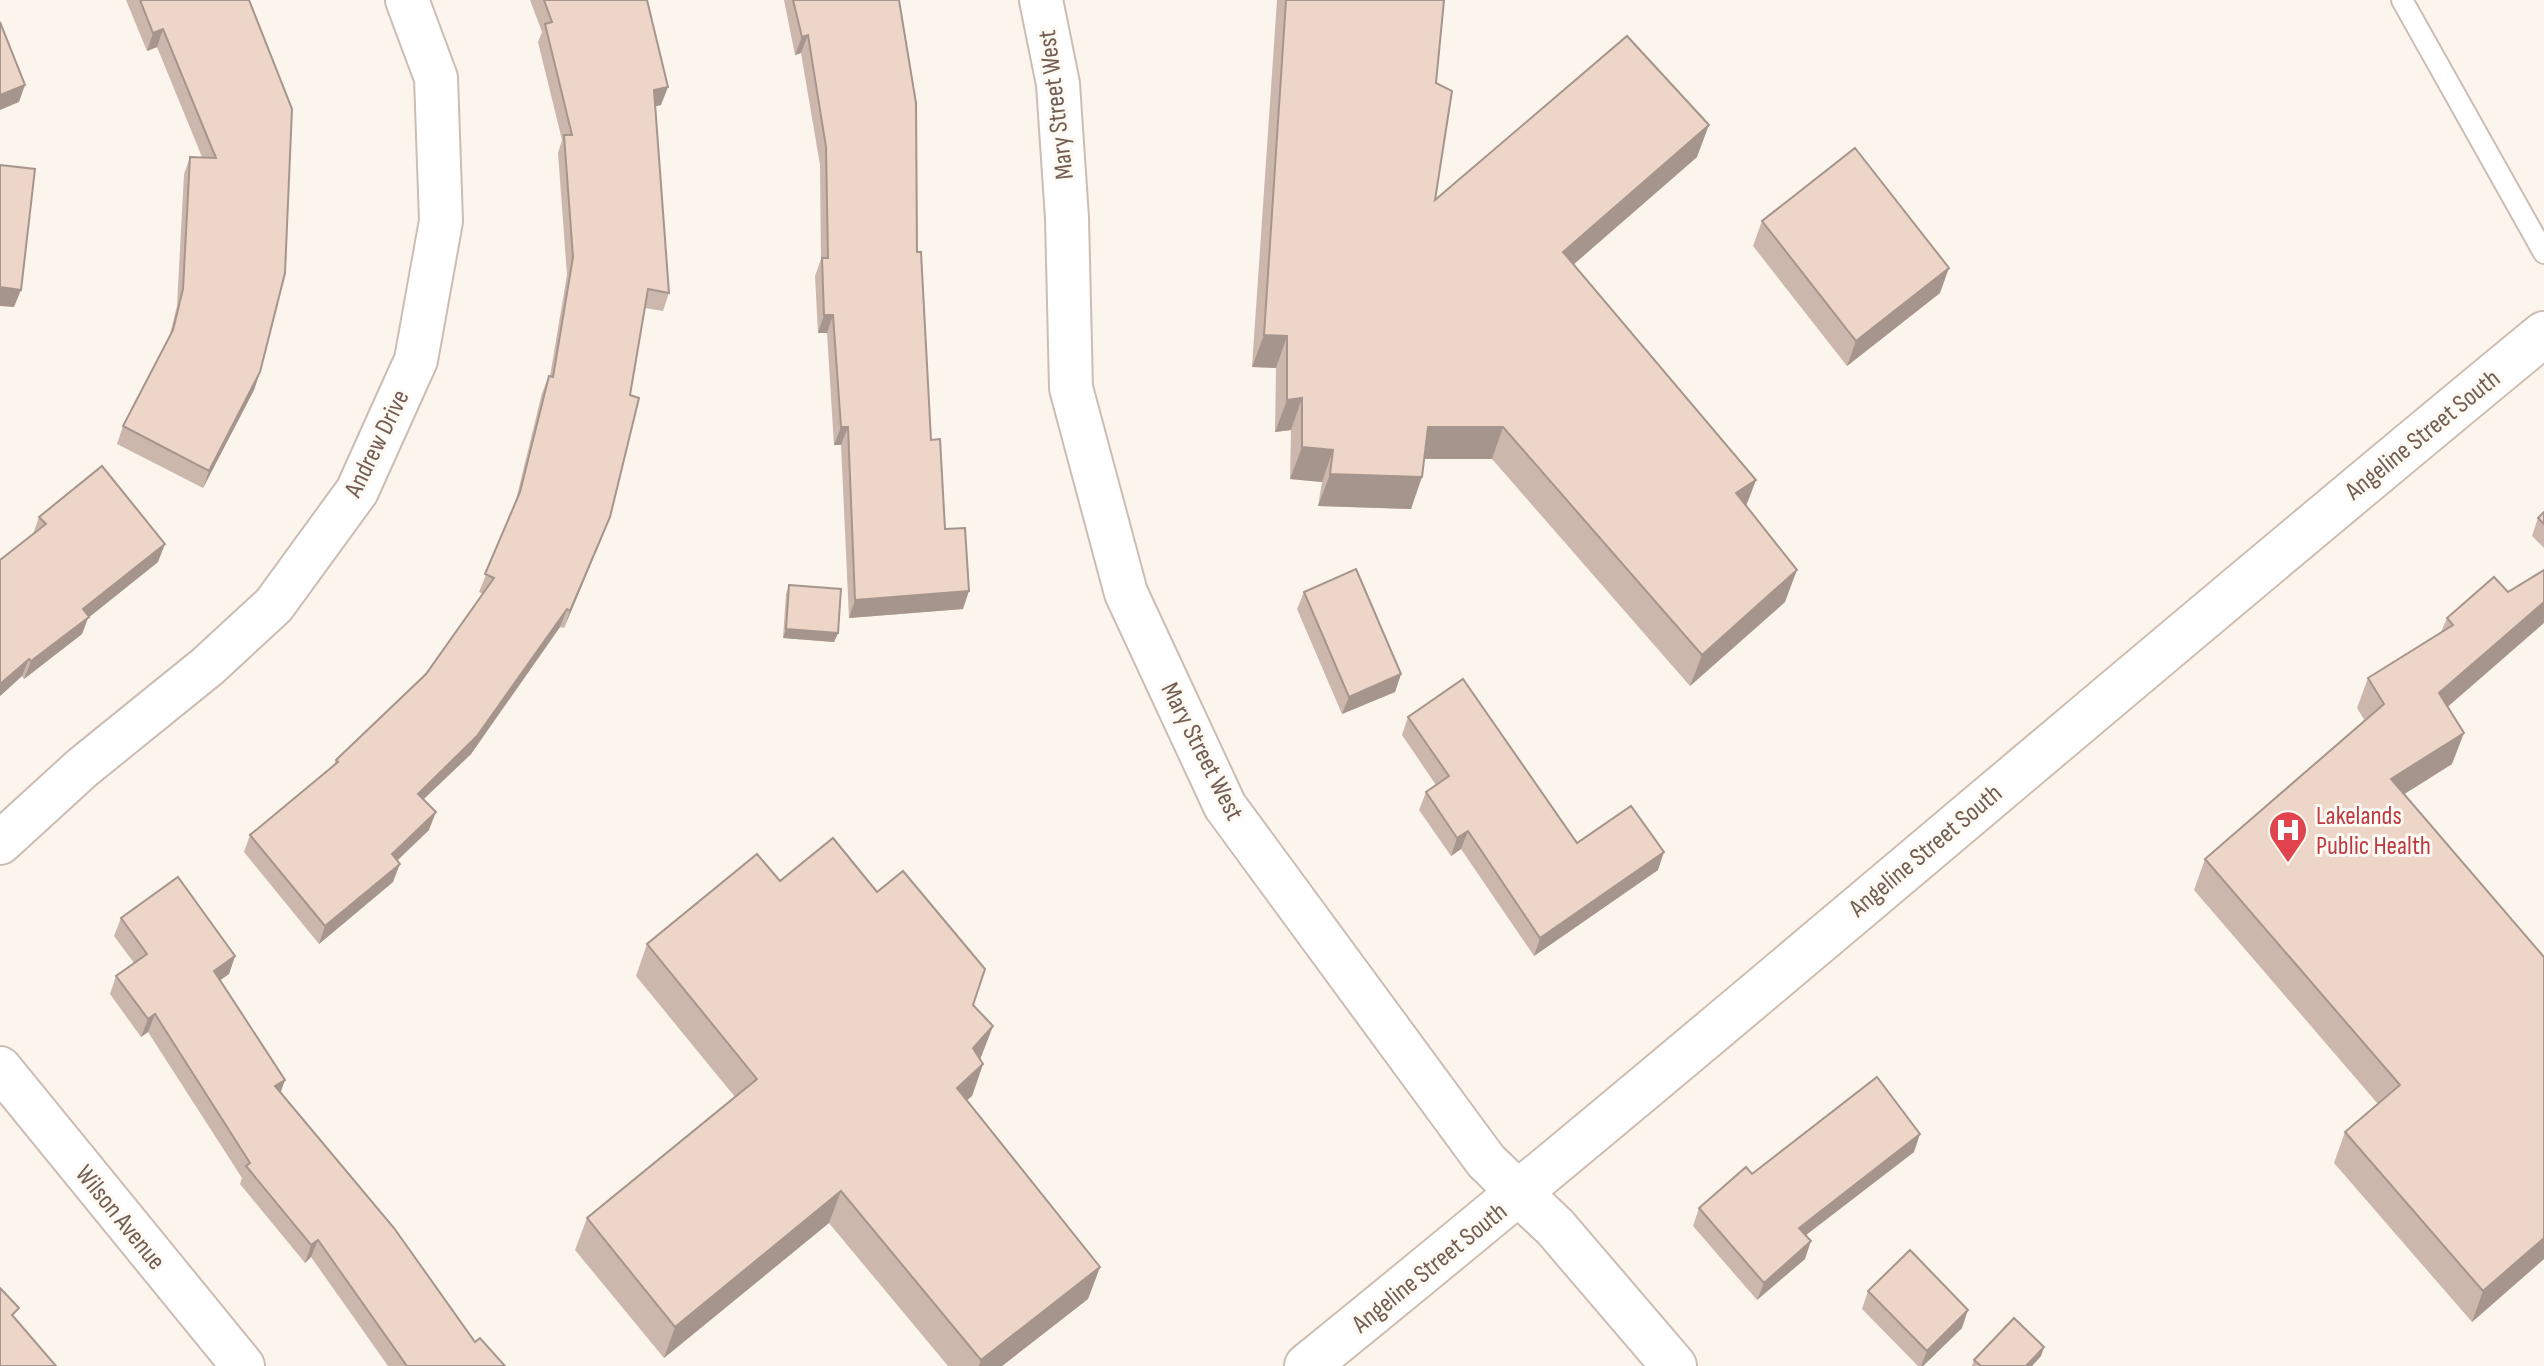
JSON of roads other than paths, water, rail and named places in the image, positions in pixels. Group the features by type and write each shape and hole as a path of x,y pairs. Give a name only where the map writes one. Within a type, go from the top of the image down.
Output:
{"main road":[{"name":"Angeline Street South","path":"1307,1366 1520,1194 2232,590 2544,334"},
{"name":"Mary Street West","path":"1520,1194 1555,1227 1674,1366"}],"street":[{"name":"Andrew Drive","path":"0,843 82,768 208,666 274,605 357,491 416,360 441,221 436,78 407,0"},
{"name":"Mary Street West","path":"1041,0 1058,84 1067,218 1071,388 1126,593 1225,806 1486,1161 1520,1194"},
{"name":"Wilson Avenue","path":"0,1068 243,1366"}],"lane":[{"path":"2402,0 2544,253"}],"place":[{"name":"Lakelands Public Health","path":"2288,864"}]}
